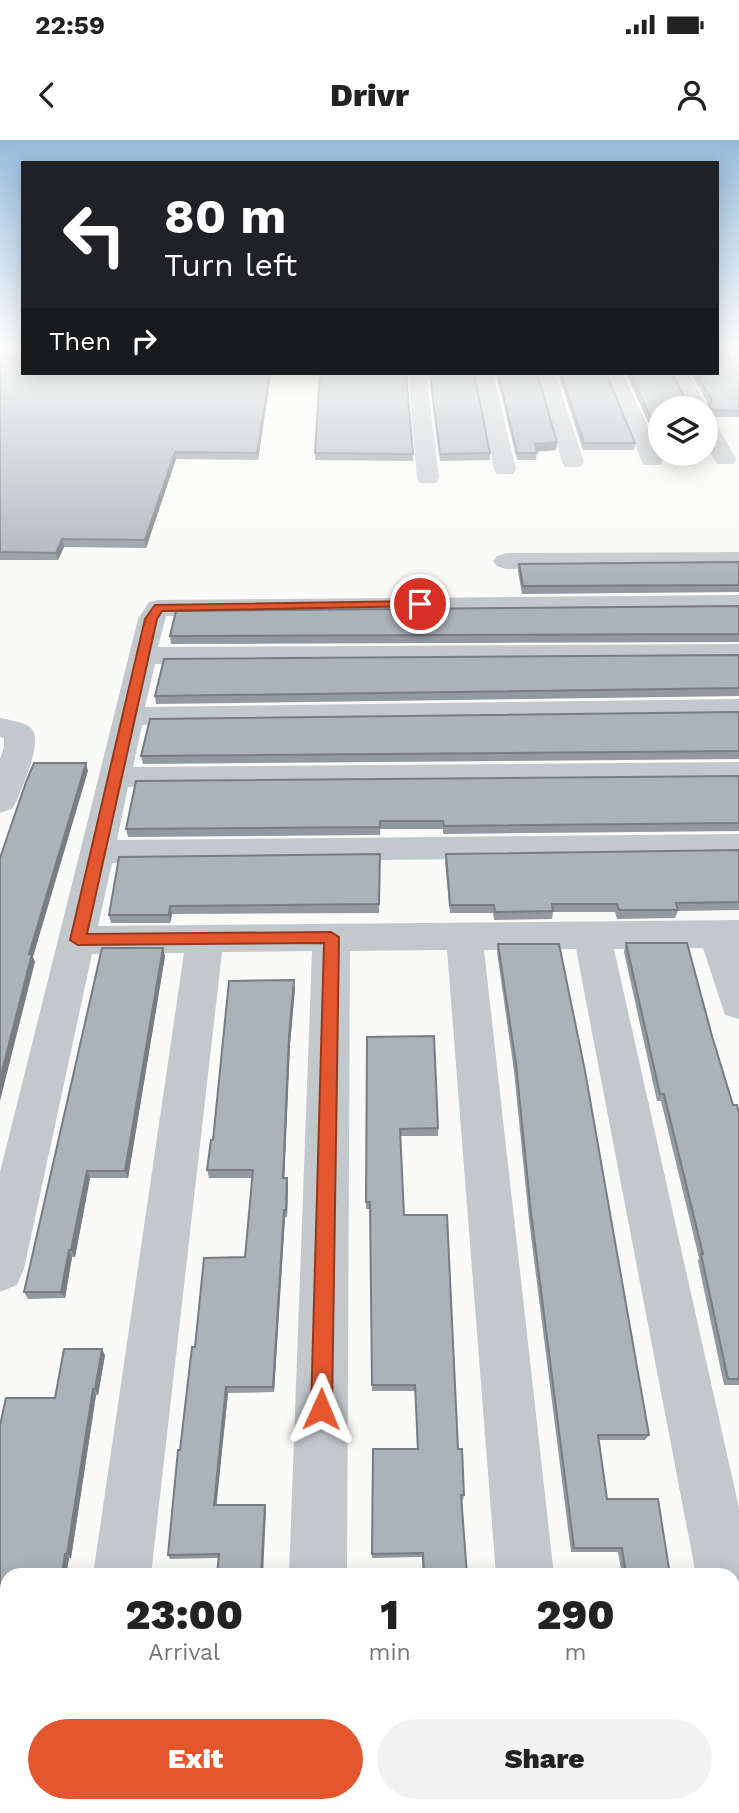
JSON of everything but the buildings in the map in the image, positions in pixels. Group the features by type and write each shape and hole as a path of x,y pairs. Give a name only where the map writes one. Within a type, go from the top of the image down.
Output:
{"street":[{"path":"422,425 428,478"},
{"path":"496,425 505,468"},
{"path":"562,425 573,462"},
{"path":"637,425 648,451"},
{"path":"718,446 725,459"},
{"path":"506,561 739,559"},
{"path":"0,1269 151,619 159,608 739,603"},
{"path":"143,656 739,652"},
{"path":"130,716 739,708"},
{"path":"0,727 19,733 20,747 0,802"},
{"path":"116,777 739,772"},
{"path":"98,852 739,845"},
{"path":"78,940 728,934 739,1004"},
{"path":"592,935 724,1568"},
{"path":"464,936 524,1568"},
{"path":"318,1568 331,937"},
{"path":"123,1568 205,938"}],"route":[{"path":"321,1409 331,937 78,940 151,619 159,608 420,604"}]}
